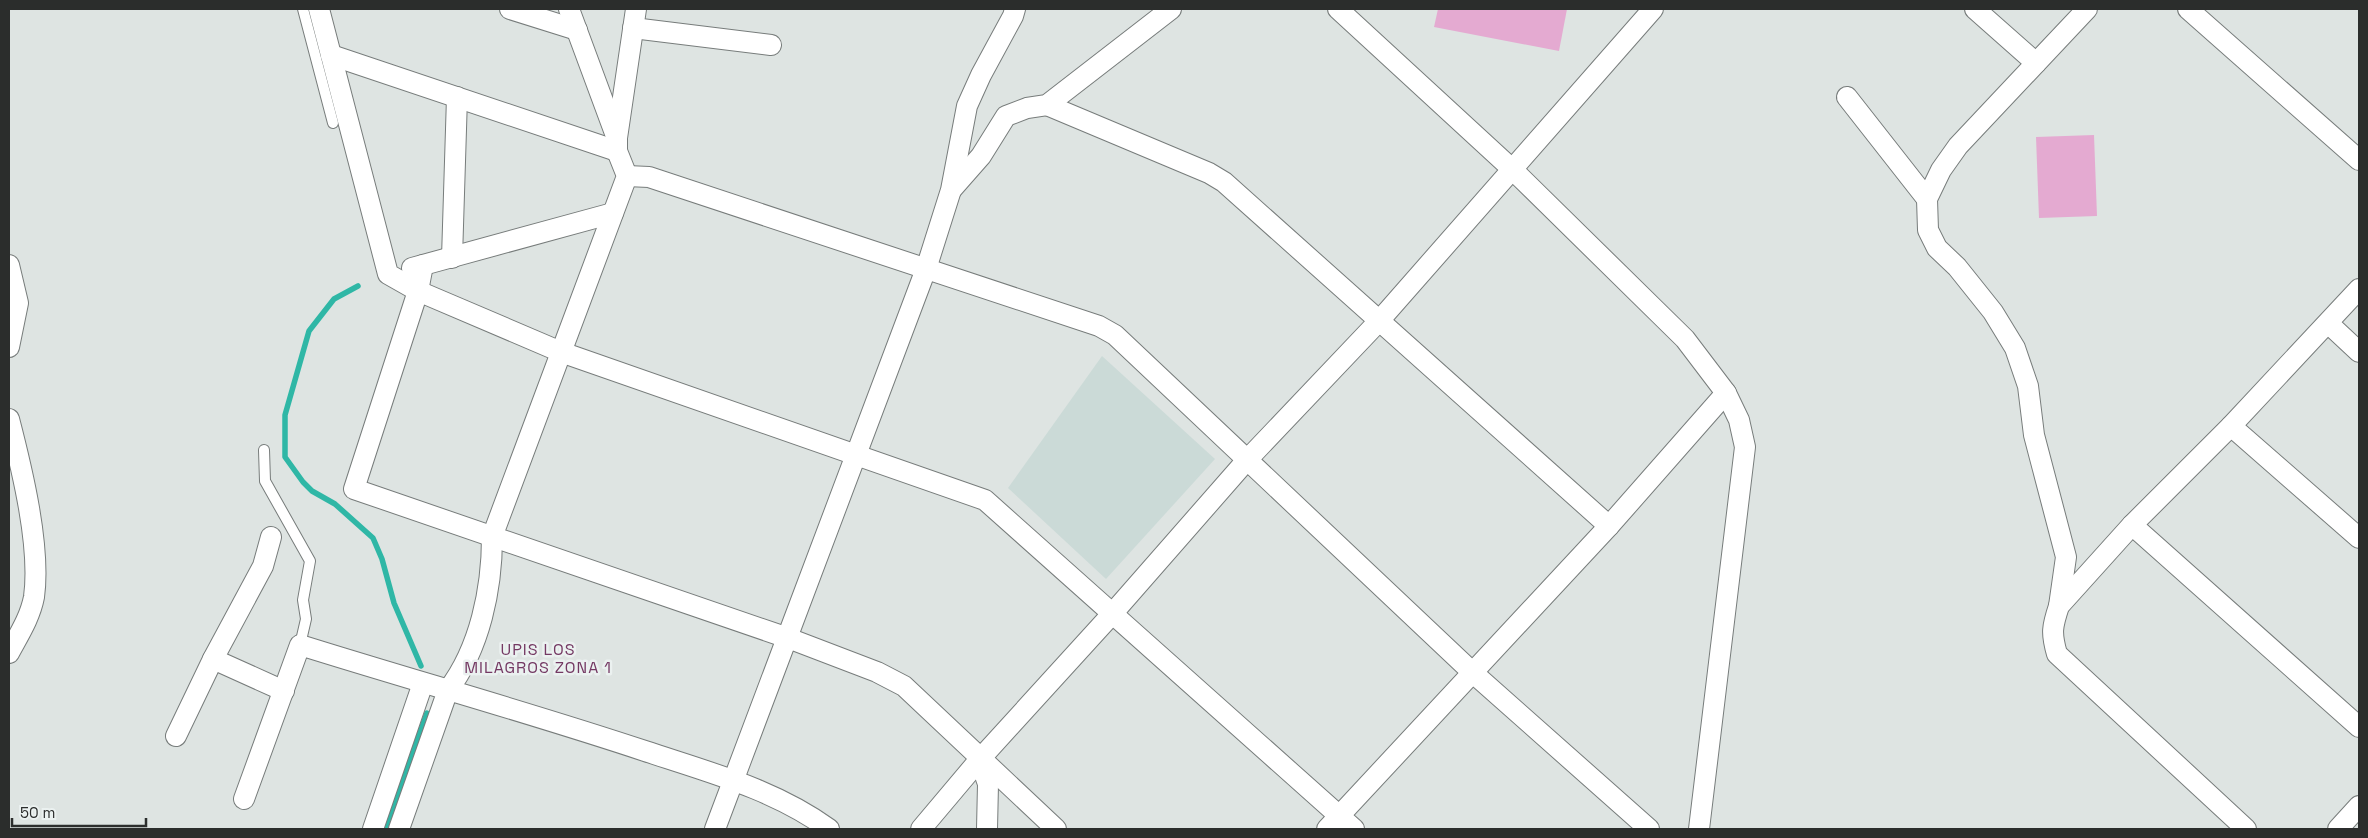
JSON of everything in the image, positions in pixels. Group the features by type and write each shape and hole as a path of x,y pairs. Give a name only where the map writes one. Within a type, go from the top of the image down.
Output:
{"street":[{"path":"319,9 388,274 418,291 561,352 985,500 1112,614 1340,825 1472,672 1609,526 1726,393"},
{"path":"510,9 577,30"},
{"path":"399,829 448,690 462,671 473,643 492,571 492,537 627,176 569,9"},
{"path":"951,190 981,156 1006,116 1027,108 1047,105 1171,9"},
{"path":"1338,9 1513,170 1685,338 1726,393 1739,420 1745,446 1699,829"},
{"path":"921,829 980,759 1112,614 1246,461 1379,321 1653,9"},
{"path":"1975,9 2036,63"},
{"path":"2087,9 1958,146 1941,170 1927,198 1928,230 1937,248 1957,267 1993,312 2016,348 2025,377 2034,435 2066,558 2059,606 2051,633 2057,654 2246,829"},
{"path":"2188,9 2359,160"},
{"path":"715,829 926,269 951,190 967,106 981,75 1017,11"},
{"path":"617,145 634,18 771,45"},
{"path":"332,55 458,97 617,145"},
{"path":"452,258 458,97"},
{"path":"1847,97 1927,198"},
{"path":"1047,105 1209,173 1224,182 1609,526"},
{"path":"627,176 649,177 1099,326 1115,335 1246,461 1472,672 1644,827"},
{"path":"388,274 613,213"},
{"path":"9,265 18,303 9,347"},
{"path":"423,265 418,291 354,489 788,638 877,672 904,686 1056,829"},
{"path":"2059,606 2132,526 2329,324 2359,289"},
{"path":"2329,324 2359,352"},
{"path":"9,419 21,466 35,558 34,598 26,621 9,654"},
{"path":"2231,426 2359,538"},
{"path":"2132,526 2359,728"},
{"path":"176,736 213,659 263,566 271,537"},
{"path":"244,799 300,645 556,722 733,781 778,798 808,814 829,829"},
{"path":"213,659 284,691"},
{"path":"373,829 423,683"},
{"path":"980,759 988,784 987,829"},
{"path":"2338,829 2359,806"}],"lane":[{"path":"303,9 333,123"},
{"path":"264,450 265,481 310,561 303,600 306,619 300,645"}],"shaded area":[{"path":"1438,9 1567,9 1559,51 1434,27"},
{"path":"2094,135 2097,216 2039,218 2036,137"},
{"path":"1102,356 1215,459 1106,579 1008,488"}],"waterway":[{"path":"358,286 334,299 309,331 285,415 285,457 312,491 335,504 373,538 382,559 394,603 421,666"},
{"path":"385,829 427,713"}],"district":[{"name":"UPIS LOS MILAGROS ZONA 1","path":"538,658"}]}
